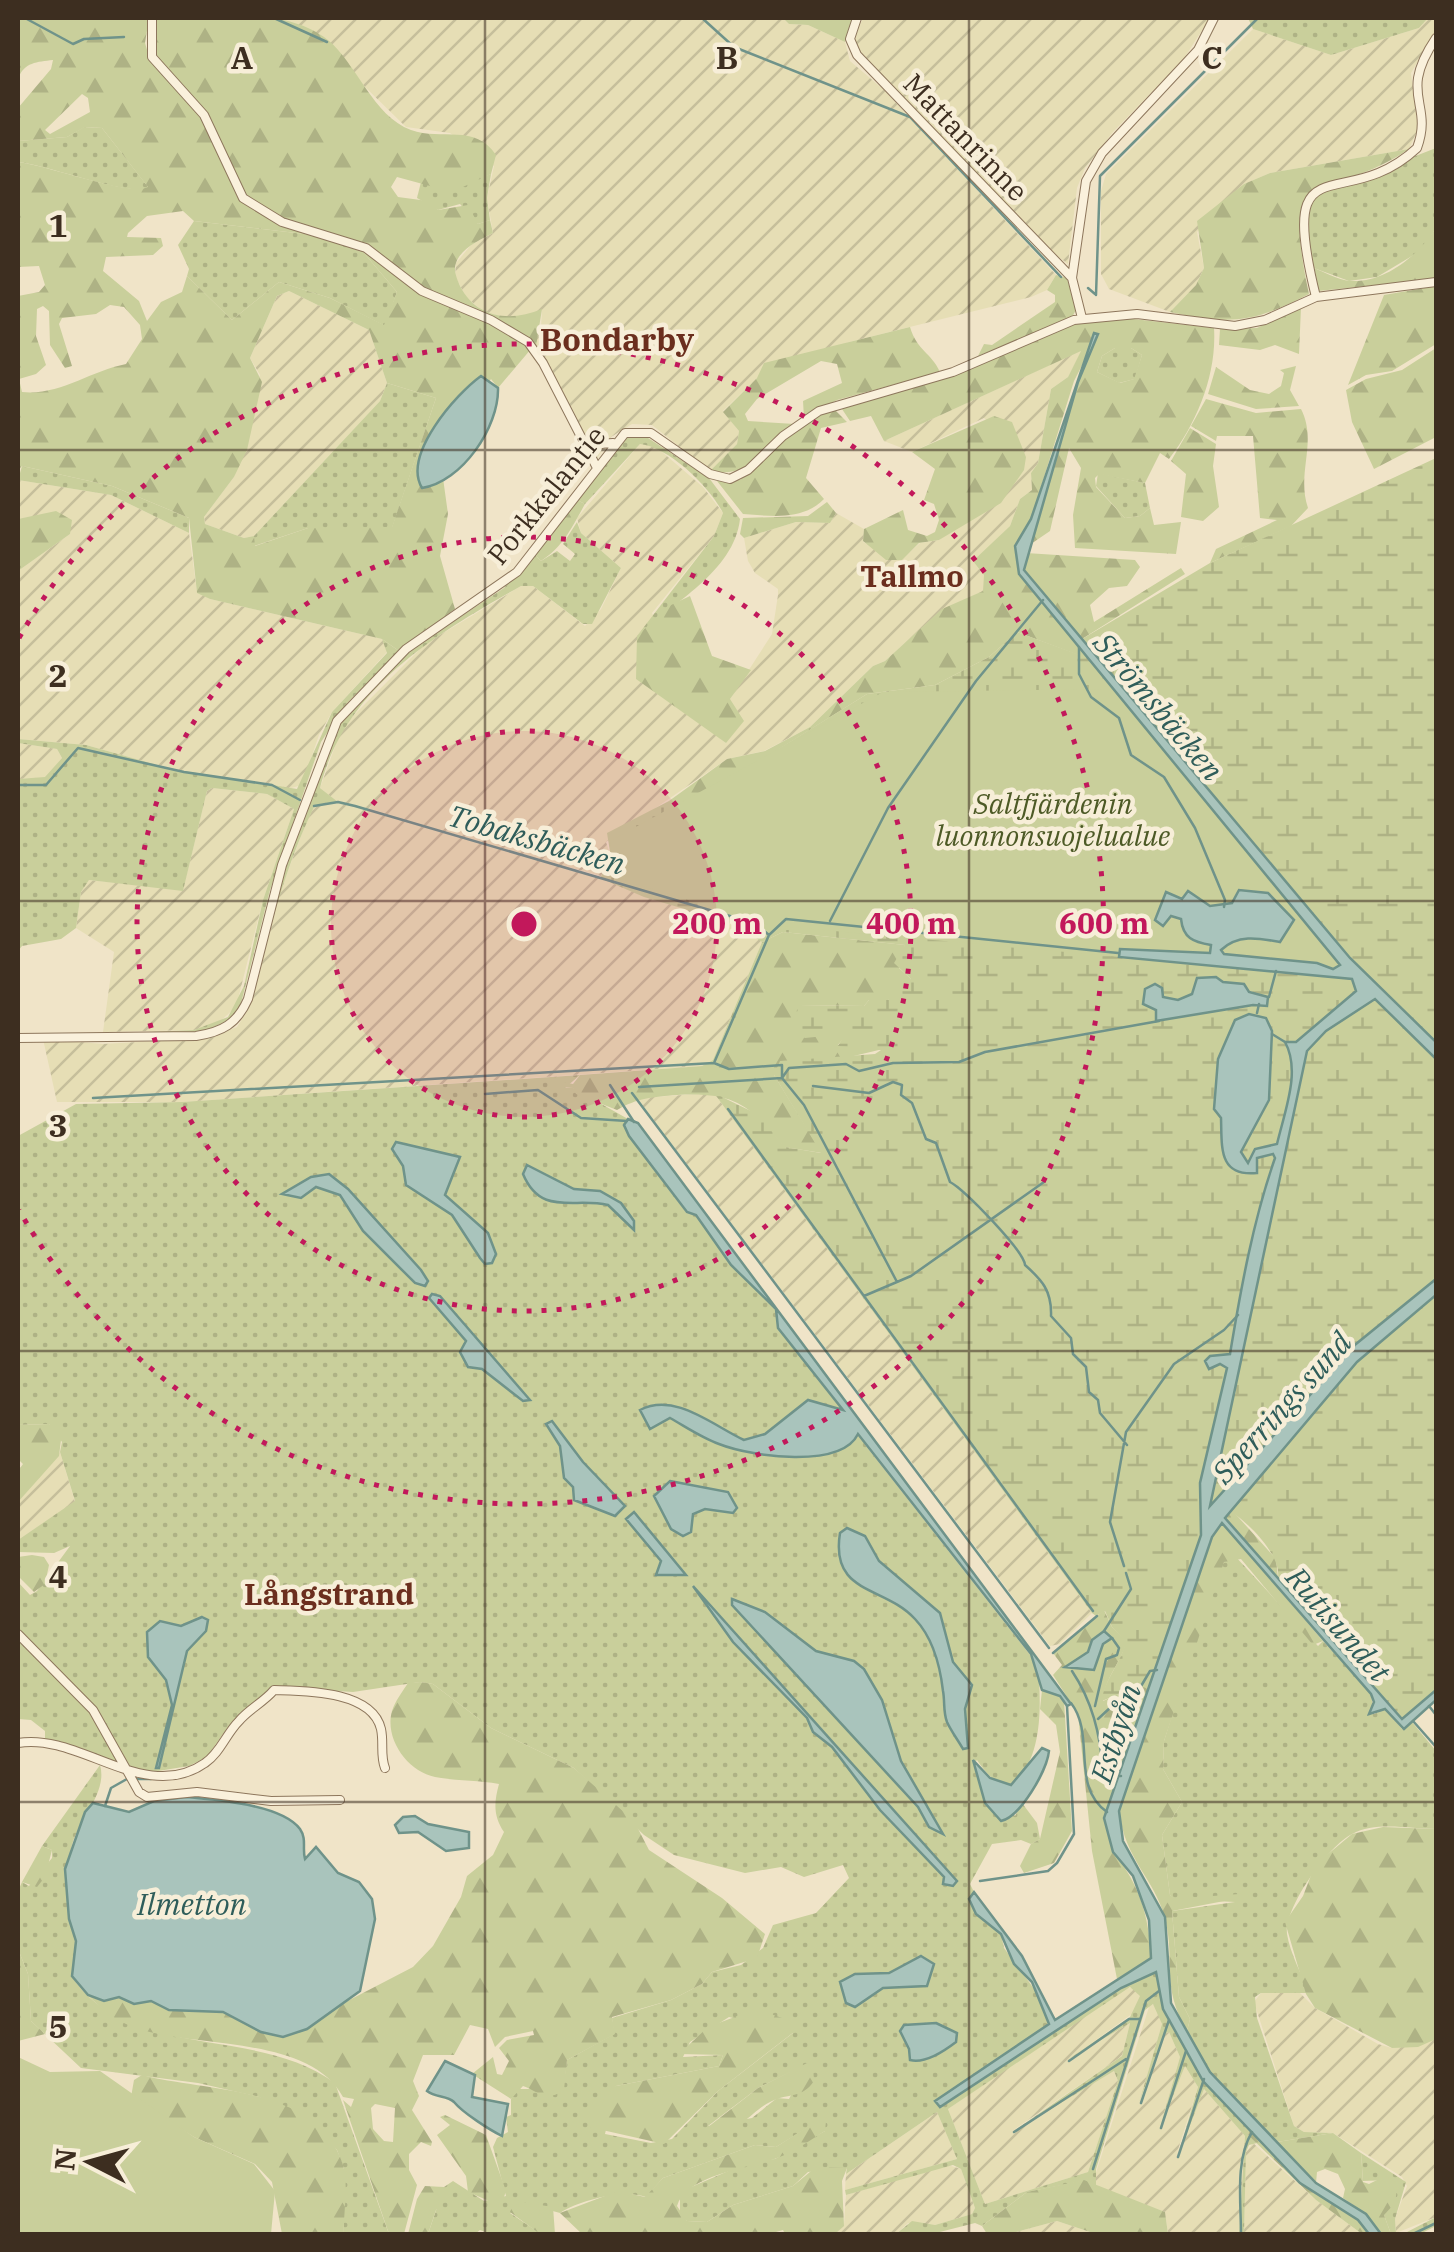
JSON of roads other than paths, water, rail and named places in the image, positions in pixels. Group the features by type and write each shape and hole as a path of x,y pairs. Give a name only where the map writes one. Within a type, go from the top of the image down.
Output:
{"street":[{"path":"152,18 152,57 204,115 243,198 282,222 366,248 422,292 513,330 536,351 596,466"},
{"name":"Mattanrinne","path":"857,18 850,39 866,66 1072,278"},
{"path":"1082,318 1072,278 1082,194 1092,168 1198,50 1214,18"},
{"path":"1316,297 1302,233 1307,202 1318,191 1390,166 1417,148 1422,124 1416,72 1436,38"},
{"name":"Porkkalantie","path":"18,1038 196,1036 222,1030 237,1019 248,999 282,865 336,721 406,649 517,572 614,443 633,431 650,433 715,477 738,477 801,422 833,405 953,372 1036,333 1082,318 1137,314 1235,326 1265,320 1316,297 1436,282"},
{"path":"584,445 614,443"},
{"path":"18,1634 93,1710 126,1771 147,1797 197,1792 271,1801 340,1800"},
{"path":"18,1743 50,1742 126,1771 164,1775 201,1766 240,1720 274,1690 342,1697 373,1713 380,1726 385,1768"}],"water":[{"path":"1094,333 1098,334 1078,382 1024,570 1350,958 1436,1042 1436,1059 1375,999 1326,1031 1307,1051 1210,1506 1356,1344 1436,1279 1436,1295 1357,1362 1225,1518 1402,1719 1436,1690 1436,1700 1404,1729 1385,1709 1369,1714 1374,1702 1371,1694 1222,1523 1212,1537 1119,1811 1123,1841 1165,1917 1171,2003 1210,2072 1316,2183 1366,2214 1381,2234 1369,2234 1358,2220 1300,2183 1203,2081 1163,2009 1156,1972 1121,1988 940,2107 935,2101 1049,2024 1032,1982 1014,1964 1001,1934 976,1914 969,1899 974,1892 1022,1956 1055,2020 1151,1958 1149,1920 1133,1876 1113,1852 1104,1818 1201,1535 1200,1483 1227,1368 1220,1364 1209,1369 1205,1361 1210,1356 1230,1354 1254,1230 1275,1158 1273,1154 1257,1158 1257,1173 1244,1173 1229,1165 1223,1149 1221,1118 1214,1109 1218,1059 1235,1020 1249,1014 1266,1018 1272,1031 1269,1100 1241,1152 1248,1163 1255,1149 1277,1144 1292,1078 1285,1042 1296,1042 1356,991 1352,979 1119,957 1120,949 1210,953 1211,945 1187,935 1181,919 1171,916 1163,926 1155,920 1166,892 1182,899 1188,891 1210,906 1232,903 1239,890 1268,893 1294,920 1280,942 1241,939 1221,950 1224,954 1317,963 1333,969 1340,965 1019,574 1015,546 1031,519"},
{"path":"481,376 498,388 497,403 485,435 451,475 422,488 419,459 425,443 458,396"},
{"path":"1216,977 1223,982 1244,984 1249,992 1268,997 1267,1006 1156,1021 1156,1010 1143,1004 1145,989 1155,984 1162,988 1163,997 1178,1000 1192,994 1197,978"},
{"path":"628,1119 638,1123 1071,1704 1067,1706 1060,1696 1042,1690 1031,1654 858,1434 834,1452 794,1457 734,1449 706,1439 670,1418 650,1429 640,1410 653,1406 680,1408 744,1440 765,1434 808,1400 843,1410 778,1328 776,1309 731,1265 696,1215 687,1212 629,1136 624,1125"},
{"path":"396,1142 460,1157 445,1195 488,1233 496,1254 492,1263 485,1264 480,1258 452,1215 406,1185 403,1166 392,1149"},
{"path":"527,1165 574,1189 600,1191 621,1203 634,1221 634,1230 608,1205 560,1203 539,1196 523,1174"},
{"path":"329,1174 348,1189 421,1270 428,1281 425,1286 415,1283 363,1231 340,1195 316,1187 301,1198 282,1194 311,1177"},
{"path":"432,1294 440,1296 530,1400 523,1401 482,1369 468,1367 460,1352 466,1341 429,1298"},
{"path":"552,1421 583,1462 625,1506 615,1516 574,1500 573,1487 564,1478 560,1446 546,1424"},
{"path":"670,1481 728,1492 737,1508 733,1513 705,1509 693,1514 691,1532 683,1536 671,1529 654,1496"},
{"path":"634,1512 686,1575 656,1575 661,1561 626,1519"},
{"path":"847,1528 865,1536 879,1561 940,1613 953,1662 972,1685 965,1709 968,1748 963,1749 947,1722 938,1662 921,1626 902,1608 851,1578 843,1568 840,1533"},
{"path":"693,1586 957,1881 953,1886 943,1884 944,1877 880,1810 832,1747 813,1732 807,1718 733,1642"},
{"path":"732,1599 765,1612 816,1651 854,1661 864,1669 882,1700 901,1761 943,1834 929,1827 918,1807 732,1605"},
{"path":"202,1617 208,1620 206,1631 187,1651 156,1768 172,1705 166,1680 148,1657 147,1632 160,1621 181,1626"},
{"path":"1104,1631 1112,1638 1103,1644 1094,1670 1065,1667 1088,1652 1092,1640"},
{"path":"1042,1748 1049,1751 1038,1781 1016,1811 1001,1821 985,1803 973,1760 990,1778 1011,1785"},
{"name":"Ilmetton","path":"186,1797 247,1805 291,1821 302,1833 305,1859 316,1847 338,1873 359,1882 372,1899 375,1919 360,1991 307,2029 283,2037 261,2032 223,2012 169,2010 151,2001 134,2004 119,1997 104,2001 88,1995 72,1976 76,1941 69,1919 65,1869 85,1812 93,1803 129,1812 154,1801"},
{"path":"415,1816 428,1824 469,1832 469,1848 446,1851 418,1832 399,1833 395,1825 403,1817"},
{"path":"921,1956 934,1964 927,1986 883,1988 855,2007 846,2003 840,1982 855,1974 889,1973"},
{"path":"936,2023 957,2033 956,2042 928,2059 910,2060 900,2031 904,2025"},
{"path":"445,2061 475,2075 472,2097 508,2104 502,2136 451,2100 427,2091"}],"waterway":[{"path":"25,18 73,44 84,39 124,37"},
{"path":"274,18 327,42"},
{"path":"702,18 734,47 910,117 1061,277"},
{"name":"Strömsbäcken","path":"1096,295 1100,176 1258,18"},
{"path":"1088,288 1095,294"},
{"path":"830,921 888,808 976,681 1043,600"},
{"path":"1079,647 1079,674 1091,697 1119,718 1131,755 1164,777 1195,828 1225,900 1224,907"},
{"name":"Tobaksbäcken","path":"18,785 46,785 78,748 184,772 272,785 300,800"},
{"name":"Tobaksbäcken","path":"314,806 338,802 355,806 747,921"},
{"name":"Tobaksbäcken","path":"756,924 769,935 786,919 1118,953"},
{"path":"93,1098 714,1063 769,935"},
{"path":"1269,997 1276,971"},
{"path":"1257,1013 1259,1004"},
{"path":"639,1087 782,1078 789,1068 846,1064 859,1071 893,1063 959,1062 985,1052 1159,1021"},
{"path":"1272,1034 1285,1042"},
{"path":"714,1063 729,1069 782,1065 782,1078 804,1105 897,1282"},
{"path":"813,1086 869,1093 893,1082 902,1085 901,1095 912,1103 926,1139 936,1143 950,1182 992,1221 1045,1287 1051,1316 1071,1338 1073,1354 1086,1367 1089,1392 1098,1400 1100,1413 1127,1445"},
{"path":"610,1085 634,1122"},
{"path":"485,1094 538,1090 581,1118 627,1121"},
{"path":"632,1093 1049,1648"},
{"path":"728,1109 1093,1611"},
{"path":"864,1296 911,1276 1044,1182"},
{"path":"1124,1566 1110,1522 1126,1432 1174,1364 1224,1330 1238,1315"},
{"path":"1104,1631 1131,1589 1126,1573"},
{"path":"1053,1653 1097,1616"},
{"name":"Estbyån","path":"1095,1706 1106,1659 1117,1655 1119,1648 1112,1638"},
{"name":"Estbyån","path":"1098,1719 1112,1706 1134,1698 1150,1671 1157,1670"},
{"name":"Estbyån","path":"1072,1671 1094,1718 1103,1770 1110,1776 1121,1776"},
{"name":"Estbyån","path":"1071,1703 1082,1730 1089,1788 1107,1812"},
{"name":"Estbyån","path":"980,1881 1048,1871 1074,1834 1067,1706"},
{"path":"1429,1706 1436,1715"},
{"path":"1413,1721 1436,1747"},
{"path":"105,1806 111,1788 127,1779"},
{"path":"137,1779 151,1779"},
{"path":"1093,2169 1146,2001 1159,1991"},
{"path":"1069,2061 1129,2019 1139,2019"},
{"path":"1141,2103 1169,2020"},
{"path":"1161,2128 1186,2051"},
{"path":"1014,2132 1126,2059"},
{"path":"1178,2157 1204,2079"},
{"path":"1241,2234 1241,2168 1252,2132"},
{"path":"1413,2234 1436,2223"}],"district":[{"name":"Bondarby","path":"617,339"},
{"name":"Tallmo","path":"912,575"},
{"name":"Långstrand","path":"329,1593"}],"park label":[{"name":"Saltfjärdenin luonnonsuojelualue","path":"1053,819"}],"water label":[{"name":"Sperrings sund","path":"1281,1407"},
{"name":"Rutisundet","path":"1339,1624"}]}
